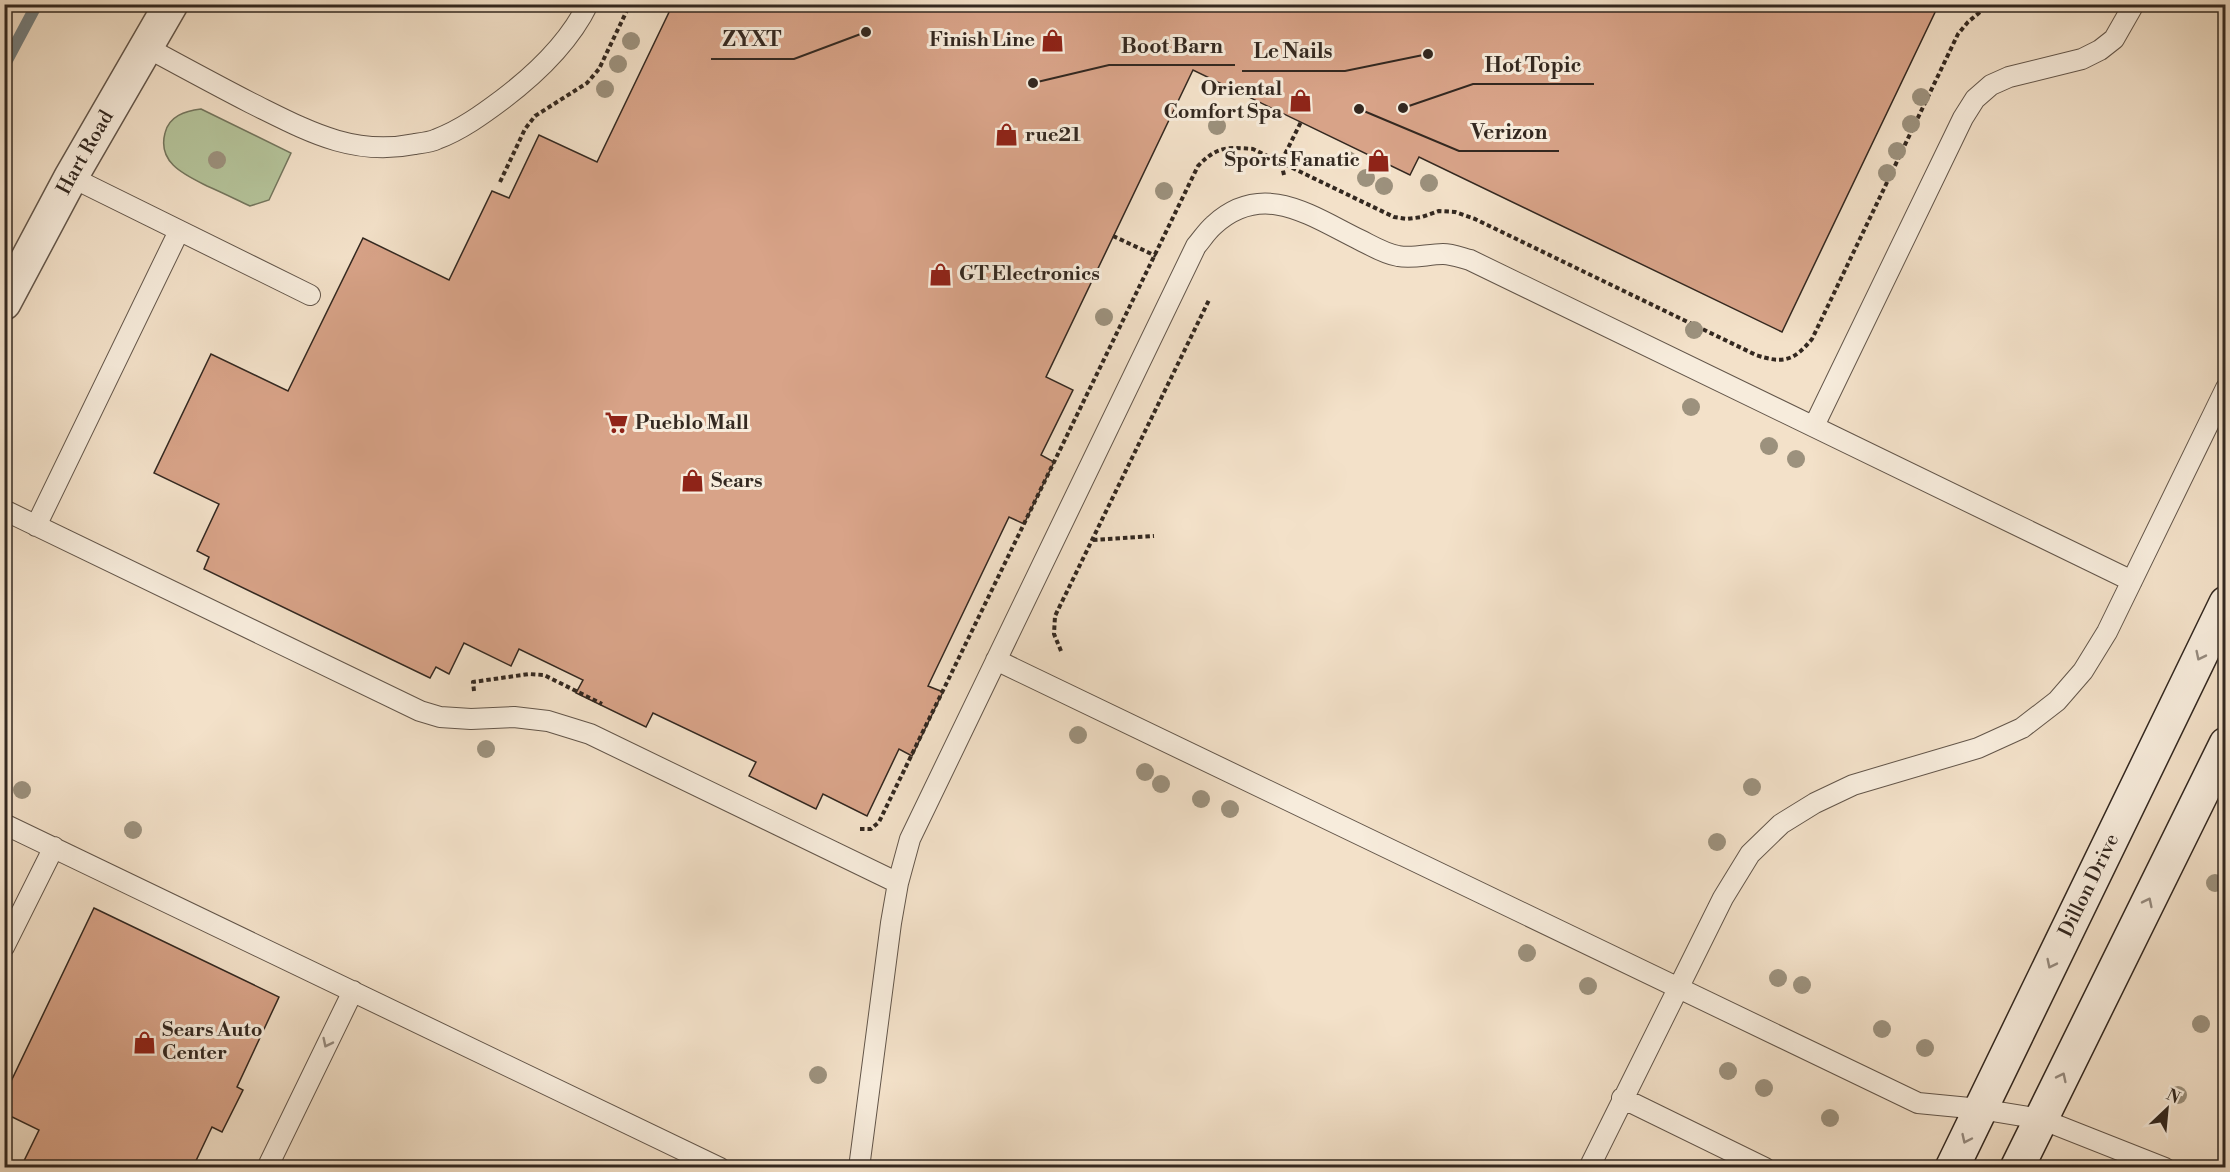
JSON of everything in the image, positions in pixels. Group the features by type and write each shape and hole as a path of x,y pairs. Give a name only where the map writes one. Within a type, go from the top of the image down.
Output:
{"main road":[{"name":"Hart Road","path":"4,303 71,177 171,4"},
{"name":"Dillon Drive","path":"1952,1167 2226,603"},
{"path":"2017,1167 2226,744"}],"lane":[{"path":"146,47 199,77 312,133 345,144 393,149 437,140 477,119 512,92 554,52 580,21 588,4"},
{"path":"1814,426 1963,118 1975,99 1991,84 2009,77 2082,59 2100,50 2114,39 2134,4"},
{"path":"71,177 310,295"},
{"path":"859,1167 891,923 898,883 910,839 1196,246 1213,225 1232,212 1257,203 1279,203 1398,256 1422,257 1445,254 1470,260 2132,581"},
{"path":"36,526 179,231"},
{"path":"1589,1167 1677,987 1723,898 1750,854 1781,824 1815,803 1853,785 1978,748 2022,728 2057,701 2083,671 2107,632 2226,388"},
{"path":"4,510 420,711 440,717 514,717 548,721 590,734 898,883"},
{"path":"996,660 1918,1103 1980,1109 2041,1119 2165,1167"},
{"path":"4,824 720,1167"},
{"path":"4,947 54,847"},
{"path":"267,1167 353,991"},
{"path":"1622,1098 1765,1167"}],"path":[{"path":"500,182 525,129 535,116 587,83 599,69 630,4"},
{"path":"853,825 863,830 871,829 879,822 1198,166 1210,154 1228,147 1253,149 1394,216 1407,219 1439,211 1455,212 1475,219 1756,355 1773,361 1789,359 1802,352 1812,339 1958,34 1968,22 1990,4"},
{"path":"1292,208 1281,162 1301,122"},
{"path":"1113,236 1185,270"},
{"path":"1061,651 1054,634 1055,616 1209,300"},
{"path":"1092,540 1154,536"},
{"path":"478,718 472,682 529,674 544,675 607,706"}],"green space":[{"path":"201,109 291,153 269,200 250,206 190,177 169,160 164,143 170,122 178,115"}],"building":[{"name":"Pueblo Mall","path":"673,4 1939,4 1782,332 1419,157 1410,175 1193,70 1046,377 1073,390 1041,455 1054,462 1024,524 1009,517 928,686 943,692 912,756 899,749 867,816 823,794 816,809 749,776 756,762 653,713 646,727 576,693 583,680 519,649 511,666 464,643 449,674 436,667 430,678 204,569 209,557 197,551 219,504 154,473 211,354 288,391 363,238 449,280 492,191 509,198 539,135 597,162"},
{"name":"Sears Auto Center","path":"94,908 279,997 237,1087 243,1090 222,1132 212,1127 193,1167 21,1167 39,1130 4,1113 4,1096"}],"waterway":[{"path":"4,66 37,4"}],"place":[{"name":"ZYXT","path":"866,32"},
{"name":"Finish Line","path":"1053,40"},
{"name":"Le Nails","path":"1428,54"},
{"name":"Boot Barn","path":"1033,83"},
{"name":"Oriental Comfort Spa","path":"1300,100"},
{"name":"Hot Topic","path":"1403,108"},
{"name":"Verizon","path":"1359,109"},
{"name":"rue21","path":"1007,135"},
{"name":"Sports Fanatic","path":"1378,160"},
{"name":"GT Electronics","path":"941,274"},
{"name":"Pueblo Mall","path":"617,423"},
{"name":"Sears","path":"693,481"},
{"name":"Sears Auto Center","path":"144,1042"}]}
